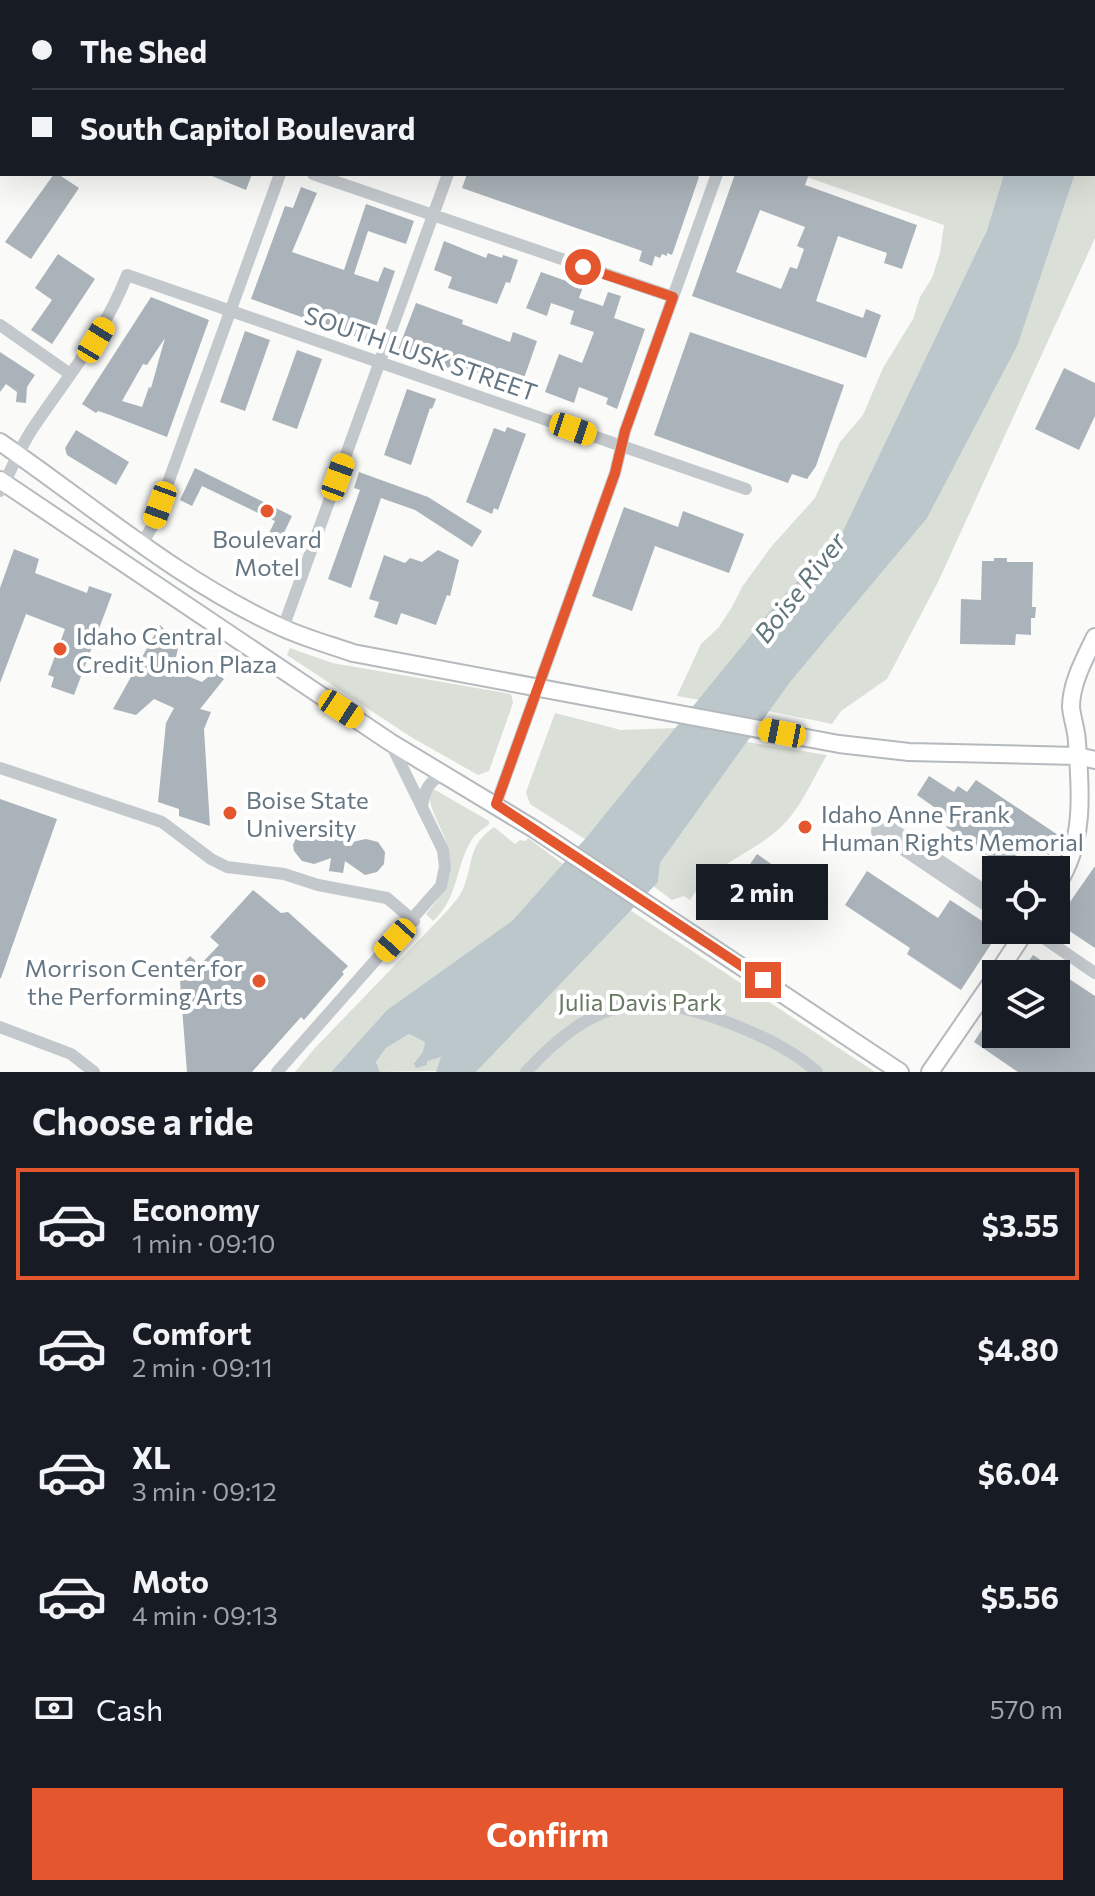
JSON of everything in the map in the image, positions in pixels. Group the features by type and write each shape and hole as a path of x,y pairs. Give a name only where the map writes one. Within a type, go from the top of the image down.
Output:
{"main road":[{"path":"0,442 11,458 210,588 283,628 353,653 839,744 909,752 1077,756 1095,760"},
{"path":"1,484 390,742 496,804 900,1072"},
{"path":"1070,860 1080,827 1071,705 1079,672 1095,637"},
{"path":"930,1072 982,996"}],"street":[{"path":"141,545 152,527 279,176"},
{"path":"319,176 673,297"},
{"path":"283,628 447,176"},
{"path":"496,804 615,473 625,431 716,176"},
{"name":"SOUTH LUSK STREET","path":"70,374 115,308 127,275 746,489"},
{"path":"0,325 70,374 11,458 1,484"},
{"path":"277,1072 414,921 441,886 445,867 443,850 390,742"},
{"path":"0,768 162,822 211,859 227,867 284,874 318,885 387,898 414,921"},
{"path":"422,806 426,788 433,779 445,773"},
{"path":"982,889 882,822 878,824 877,832 982,903"},
{"path":"1050,944 1095,973"},
{"path":"526,1072 548,1048 575,1026 599,1014 638,1004 685,1007 745,1029 791,1052 817,1072"},
{"path":"0,1027 71,1054 94,1072"}],"green space":[{"path":"804,176 1003,176 987,230 840,537 781,598 700,700 677,696 701,644 719,627 742,587 771,547 815,498 840,442 863,415 883,368 913,319 920,297 932,278 944,225"},
{"path":"1074,176 1095,176 1095,238 938,582 887,679 841,711 832,724 769,711 1018,344"},
{"path":"290,648 332,663 511,694 513,703 489,771 478,775 411,737 287,655"},
{"path":"555,713 621,730 677,728 585,839 530,804 526,792"},
{"path":"747,742 827,755 801,802 781,827 720,869 690,900 684,896 672,900 653,886 658,882 660,863"},
{"path":"430,787 489,821 471,841 452,893 433,921 426,914 448,881 450,860 431,805"},
{"path":"494,827 515,844 528,838 563,864 513,920 387,1010 331,1072 295,1072 448,910 463,889 475,848"},
{"name":"Julia Davis Park","path":"630,910 875,1072 476,1072"},
{"path":"409,1034 425,1042 424,1052 414,1062 442,1057 437,1071 380,1072 376,1062 386,1048"}],"water":[{"name":"Boise River","path":"1003,176 1074,176 1018,344 927,518 790,682 660,863 658,882 476,1072 436,1072 441,1057 416,1068 414,1063 423,1052 425,1042 409,1034 386,1048 376,1062 380,1072 331,1072 387,1010 513,920 585,839 781,598 840,537 987,230"}],"building":[{"path":"53,176 61,176 79,188 31,259 5,242"},
{"path":"212,176 251,176 246,190"},
{"path":"466,176 699,177 672,255 655,256 652,266 639,261 642,251 462,188"},
{"path":"734,176 808,176 805,185 917,225 902,269 884,263 887,253 838,236 816,301 863,318 866,309 881,315 866,358 692,296","holes":["760,210 805,227 797,246 804,249 797,269 790,267 781,289 736,272"]},
{"path":"301,187 317,193 292,252 344,270 366,204 414,221 406,244 368,231 354,274 378,282 384,267 395,271 371,342 251,299 285,206 293,208"},
{"path":"444,241 486,258 488,253 518,260 510,283 506,282 497,304 448,288 452,277 434,270"},
{"path":"58,254 95,279 52,344 31,330 52,300 35,288"},
{"path":"541,272 583,287 579,298 603,306 608,292 621,296 614,318 645,329 617,409 606,404 608,398 579,387 574,403 545,392 559,354 582,363 594,332 570,324 574,311 551,303 547,316 526,308"},
{"path":"151,297 209,320 167,437 110,415 96,413 82,404","holes":["165,338 151,388 142,407 122,401 143,364 147,365"]},
{"path":"416,303 510,342 513,332 537,341 522,384 495,374 494,379 463,368 457,371 398,350"},
{"path":"245,331 270,340 245,411 220,402"},
{"path":"690,332 844,385 816,466 807,479 792,474 788,483 654,435"},
{"path":"297,350 322,359 297,429 272,420"},
{"path":"0,352 35,375 27,387 26,403 16,402 17,392 6,384 0,392"},
{"path":"1064,368 1095,383 1095,416 1079,450 1035,429"},
{"path":"407,389 436,399 430,408 411,465 384,455"},
{"path":"507,427 526,434 498,510 494,508 492,514 466,502 494,428 505,432"},
{"path":"76,430 129,462 116,485 67,455 65,448"},
{"name":"Boulevard Motel","path":"195,468 292,516 278,545 266,539 275,521 202,486 192,506 180,500"},
{"path":"359,472 428,497 482,531 472,547 415,510 381,498 351,588 328,579 360,490 354,488"},
{"path":"624,507 678,527 683,511 744,534 729,573 655,546 632,611 592,596"},
{"path":"14,549 39,559 35,573 87,593 89,586 112,594 74,695 51,687 54,677 48,675 65,629 26,614 0,683 0,588"},
{"path":"438,550 459,560 450,596 447,595 436,625 401,613 397,625 374,617 379,602 369,599 384,555 405,563 410,558 422,562"},
{"path":"994,558 1007,558 1007,562 1033,562 1032,607 1036,607 1035,618 1031,618 1031,635 1016,634 1015,645 960,644 961,599 981,600 982,561 994,561"},
{"path":"160,625 179,644 173,670 202,682 214,672 224,679 200,709 211,712 204,729 210,826 179,816 179,809 158,802 166,723 174,708 154,699 136,715 113,709"},
{"path":"929,776 954,792 958,786 967,792 976,780 1061,837 1049,855 1027,840 1016,856 988,856 946,827 951,819 917,795"},
{"path":"0,799 57,819 1,978 0,978"},
{"path":"309,828 321,830 334,842 337,830 351,833 348,843 366,839 378,842 385,852 384,864 377,872 365,875 345,861 343,873 329,871 331,858 314,864 302,861 293,845 298,834"},
{"path":"757,854 780,870 767,890 750,881 744,873"},
{"path":"1095,866 1095,948 1070,931 1070,902"},
{"path":"867,871 938,918 950,900 982,921 982,944 991,944 961,990 907,954 910,948 845,905"},
{"name":"Morrison Center for the Performing Arts","path":"253,890 281,913 288,912 348,966 304,1020 301,1017 252,1072 187,1072 179,968 190,956 200,965 219,945 210,937"},
{"path":"1070,979 1095,996 1095,1072 1018,1072 983,1048 1070,1048"},
{"path":"982,1029 982,1047 974,1042"}],"place":[{"name":"Boulevard Motel","path":"267,511"},
{"name":"Idaho Central Credit Union Plaza","path":"60,649"},
{"name":"Boise State University","path":"230,813"},
{"name":"Idaho Anne Frank Human Rights Memorial","path":"805,827"},
{"name":"Morrison Center for the Performing Arts","path":"259,981"}],"route":[{"path":"583,267 673,297 625,431 615,473 496,804 763,980"}]}
